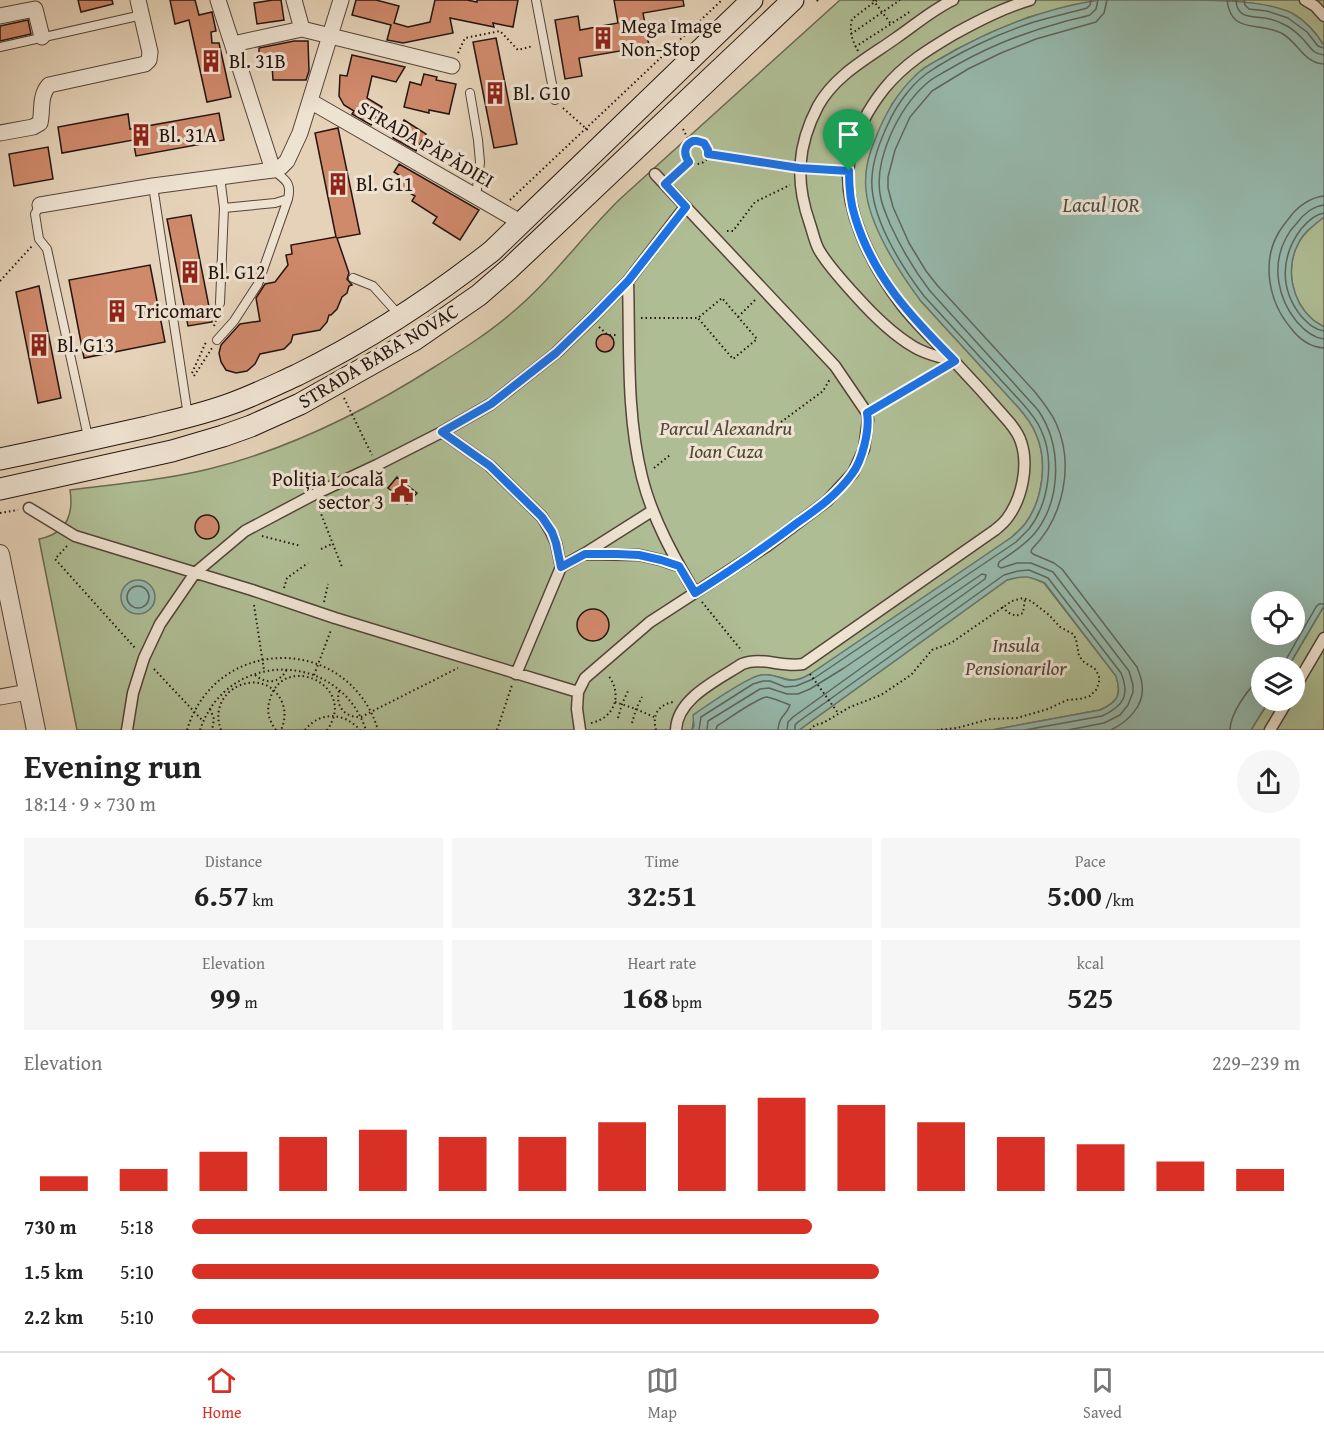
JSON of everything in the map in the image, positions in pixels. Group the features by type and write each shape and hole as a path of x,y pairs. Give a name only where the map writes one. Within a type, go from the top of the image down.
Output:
{"main road":[{"name":"STRADA BABA NOVAC","path":"0,459 188,417 230,404 337,354 401,317 492,251 522,224 752,0"},
{"name":"STRADA BABA NOVAC","path":"0,489 160,454 251,426 300,404 414,340 478,295 509,269 793,0"}],"street":[{"path":"218,0 273,170"},
{"path":"294,0 302,29"},
{"path":"40,205 281,167 287,161 300,133 341,0"},
{"path":"953,0 942,5 863,60 835,84 819,105 807,131 799,168 799,181 805,210 819,250 845,284 894,333 916,348 955,361"},
{"path":"676,730 679,714 692,697 750,661 795,666 803,664 995,530 1007,518 1017,501 1023,477 1024,454 1017,432 955,361 915,320 884,279 863,240 854,215 849,171 850,154 867,114 893,78 933,46 980,19 1003,8 1030,0"},
{"path":"1305,0 1324,16"},
{"path":"0,133 33,127 40,123 42,97 49,85 145,64 149,60 150,52 140,7"},
{"path":"0,16 35,9 42,38"},
{"path":"233,44 302,29 452,66"},
{"name":"STRADA PĂPĂDIEI","path":"310,101 522,224"},
{"path":"580,727 577,709 578,692 585,678 650,622 767,546 827,501 853,473 864,449 868,420 867,413 853,390 835,366 655,174"},
{"path":"127,730 133,693 144,658 160,624 195,573 245,531 442,432 491,404 556,353 594,316 628,281 686,207"},
{"path":"628,281 631,405 642,477 652,511 695,593"},
{"path":"442,432 490,466 542,517 556,543 561,567 516,674"},
{"path":"29,508 75,536 578,692"},
{"path":"561,567 652,511"},
{"path":"0,554 36,730"},
{"path":"585,554 639,555 679,566"},
{"path":"1305,670 1324,638"},
{"path":"0,697 28,692"},
{"path":"1270,730 1281,711"}],"lane":[{"path":"536,0 555,100"},
{"path":"0,47 42,38 140,7"},
{"path":"470,93 480,162 476,197"},
{"path":"217,340 234,321 258,284 288,199 290,191 288,182 273,170"},
{"path":"220,177 224,208 220,303"},
{"path":"153,186 188,417"},
{"path":"224,208 275,203 288,199"},
{"path":"40,205 34,214 39,238 47,249 89,440"},
{"path":"353,278 373,285 401,317"}],"path":[{"path":"499,210 722,0"},
{"path":"851,34 900,0"},
{"path":"863,60 855,47 851,34 852,19 875,1 900,35"},
{"path":"855,47 917,7"},
{"path":"452,66 465,38 500,31 518,50 544,44"},
{"path":"555,100 603,144"},
{"path":"693,141 704,143 708,154 701,163 693,164 685,156 687,145 693,141"},
{"path":"708,154 799,168 849,171"},
{"path":"665,184 689,162"},
{"path":"710,233 733,231 755,202 799,181"},
{"path":"0,282 39,238"},
{"path":"738,317 765,290"},
{"path":"629,318 698,318 722,298 757,339 733,359 698,318"},
{"path":"213,327 220,303"},
{"path":"594,316 600,329 608,334 618,336 629,333"},
{"path":"184,391 208,338"},
{"path":"184,391 217,340"},
{"path":"867,413 955,361"},
{"path":"781,422 823,391 835,366"},
{"path":"336,383 376,465"},
{"path":"642,477 670,455"},
{"path":"313,495 342,567"},
{"path":"245,531 301,546"},
{"path":"75,536 55,559 203,721"},
{"path":"321,549 333,544"},
{"path":"280,600 287,578 308,563"},
{"path":"320,613 328,584"},
{"path":"252,590 264,671"},
{"path":"695,593 750,661"},
{"path":"810,730 814,725 823,723 850,706 880,695 911,675 932,650 951,643 1012,601 1023,598 1031,601 1060,627 1073,634 1079,656 1095,669 1099,676 1096,690 1090,696 1067,700 1048,709 1017,718 990,719 957,728 936,730"},
{"path":"1002,608 1016,616 1023,613 1025,599"},
{"path":"315,677 335,618"},
{"path":"188,730 195,711 206,694 224,676 263,660 292,658 318,664 349,683 361,695 378,730"},
{"path":"305,730 319,718 361,717 474,660"},
{"path":"580,727 603,719 615,702 614,685 606,672 598,666"},
{"path":"276,730 268,709 269,701 287,669"},
{"path":"200,730 203,721 219,697 243,679 264,671 287,669 315,677 339,690 353,704 366,730"},
{"path":"809,673 838,713"},
{"path":"254,674 279,698 284,709 284,722 281,730"},
{"path":"497,730 516,674"},
{"path":"221,730 218,719 220,704 232,688 246,683 300,676 315,677 326,687 360,730"},
{"path":"327,730 334,716 339,690"},
{"path":"618,718 628,691"},
{"path":"632,723 642,697"},
{"path":"615,702 654,717"},
{"path":"656,730 654,717 659,708 675,702 685,705"},
{"path":"210,709 214,719 212,730"}],"green space":[{"name":"Parcul Alexandru Ioan Cuza","path":"840,0 1099,0 1029,17 957,49 924,68 892,104 868,161 866,175 920,300 1018,407 1036,434 1043,468 1040,492 1025,524 1012,537 817,670 794,680 771,675 758,676 735,689 694,719 692,730 77,730 39,539 55,533 66,522 70,508 70,490 192,473 269,451 355,413 446,360 514,311 555,271 620,199"},
{"path":"1224,0 1324,0 1324,46 1315,32 1293,15 1268,6"},
{"path":"1324,217 1324,327 1305,312 1295,294 1291,274 1294,254 1300,240"},
{"name":"Insula Pensionarilor","path":"1029,576 1044,583 1116,676 1119,688 1115,701 1111,704 1100,710 992,730 799,730 1007,580"},
{"path":"1324,606 1324,730 1251,730 1263,711 1305,711 1305,657 1294,657 1301,645 1305,645 1305,638"}],"water":[{"name":"Lacul IOR","path":"1099,0 1195,0 1268,5 1297,16 1310,27 1324,46 1324,217 1300,240 1294,254 1291,274 1295,294 1305,312 1324,327 1324,606 1305,638 1305,591 1251,591 1251,645 1301,645 1294,657 1251,657 1251,711 1263,711 1251,730 992,730 1100,710 1115,701 1119,688 1116,676 1045,583 1022,577 1007,580 799,730 692,730 693,715 754,677 768,675 795,680 810,674 1012,537 1024,526 1031,514 1040,492 1043,468 1040,445 1034,430 1018,407 920,300 903,276 886,248 873,218 868,204 866,176 871,150 888,112 903,89 922,70 963,46 1000,29 1059,8"},
{"path":"138,580 150,585 155,597 150,609 138,614 126,609 121,597 126,585"}],"building":[{"path":"78,0 112,0 113,4 81,12"},
{"name":"Bl. 31B","path":"170,0 195,0 199,15 212,12 216,31 211,32 212,43 219,43 231,97 207,102 189,20 175,24"},
{"path":"281,0 284,20 257,24 254,3"},
{"path":"356,0 376,0 399,6 394,23 408,27 430,22 435,0 477,2 477,0 518,0 513,27 493,23 494,27 450,18 453,33 403,43 387,40 391,25 352,15"},
{"name":"Mega Image Non-Stop","path":"614,0 683,0 684,6 643,13 649,46 579,58 582,76 565,79 555,20 578,16 580,30 618,23"},
{"path":"28,20 31,34 0,41 0,26"},
{"name":"Bl. G10","path":"496,38 517,144 494,148 473,42"},
{"path":"294,41 308,41 309,71 306,80 273,80 272,65 259,65 259,48"},
{"path":"352,55 405,67 396,82 372,76 367,98 382,107 371,125 352,114 354,111 344,105 339,96 340,75 347,76"},
{"path":"424,74 437,77 436,80 456,84 449,114 429,110 429,113 404,107 410,82 421,85"},
{"name":"Bl. 31A","path":"219,113 224,140 136,156 133,140 62,153 58,127 128,114 130,129"},
{"path":"404,120 426,134 416,151 393,138"},
{"path":"338,128 360,234 337,238 349,273 347,279 352,285 349,286 337,309 329,315 327,322 320,330 293,335 291,342 284,349 260,354 255,364 247,371 236,373 226,370 219,353 221,345 240,324 260,321 256,298 265,284 275,282 288,265 286,255 292,254 291,245 336,237 315,133"},
{"path":"48,147 53,179 14,186 9,154"},
{"path":"399,164 479,210 460,240 433,223 437,217 412,201 415,196 394,184 399,175 394,172"},
{"name":"Bl. G12","path":"191,215 212,322 188,326 167,219"},
{"name":"Tricomarc","path":"150,265 165,342 84,358 69,280"},
{"name":"Bl. G13","path":"39,286 61,398 38,403 16,292"},
{"path":"601,334 609,334 614,339 612,350 601,352 596,347 596,339"},
{"name":"Poliția Locală sector 3","path":"397,477 417,493 407,504 388,488"},
{"path":"207,515 212,516 218,522 218,532 212,538 207,539 202,538 196,532 195,527 196,522 202,516"},
{"path":"593,609 604,614 609,625 604,636 593,641 582,636 577,625 582,614"}],"place":[{"name":"Mega Image Non-Stop","path":"603,38"},
{"name":"Bl. 31B","path":"211,61"},
{"name":"Bl. G10","path":"495,93"},
{"name":"Bl. 31A","path":"141,135"},
{"name":"Bl. G11","path":"338,184"},
{"name":"Bl. G12","path":"190,272"},
{"name":"Tricomarc","path":"117,311"},
{"name":"Bl. G13","path":"39,345"},
{"name":"Poliția Locală sector 3","path":"402,491"}],"route":[{"path":"693,141 704,143 708,154 799,168 849,171 854,215 863,240 884,279 915,320 955,361 867,413 864,449 853,473 827,501 767,546 695,593 679,566 639,555 585,554 561,567 552,532 542,517 490,466 442,432 491,404 556,353 628,281 686,207 665,184 689,162 685,152 687,145 693,141"}]}
